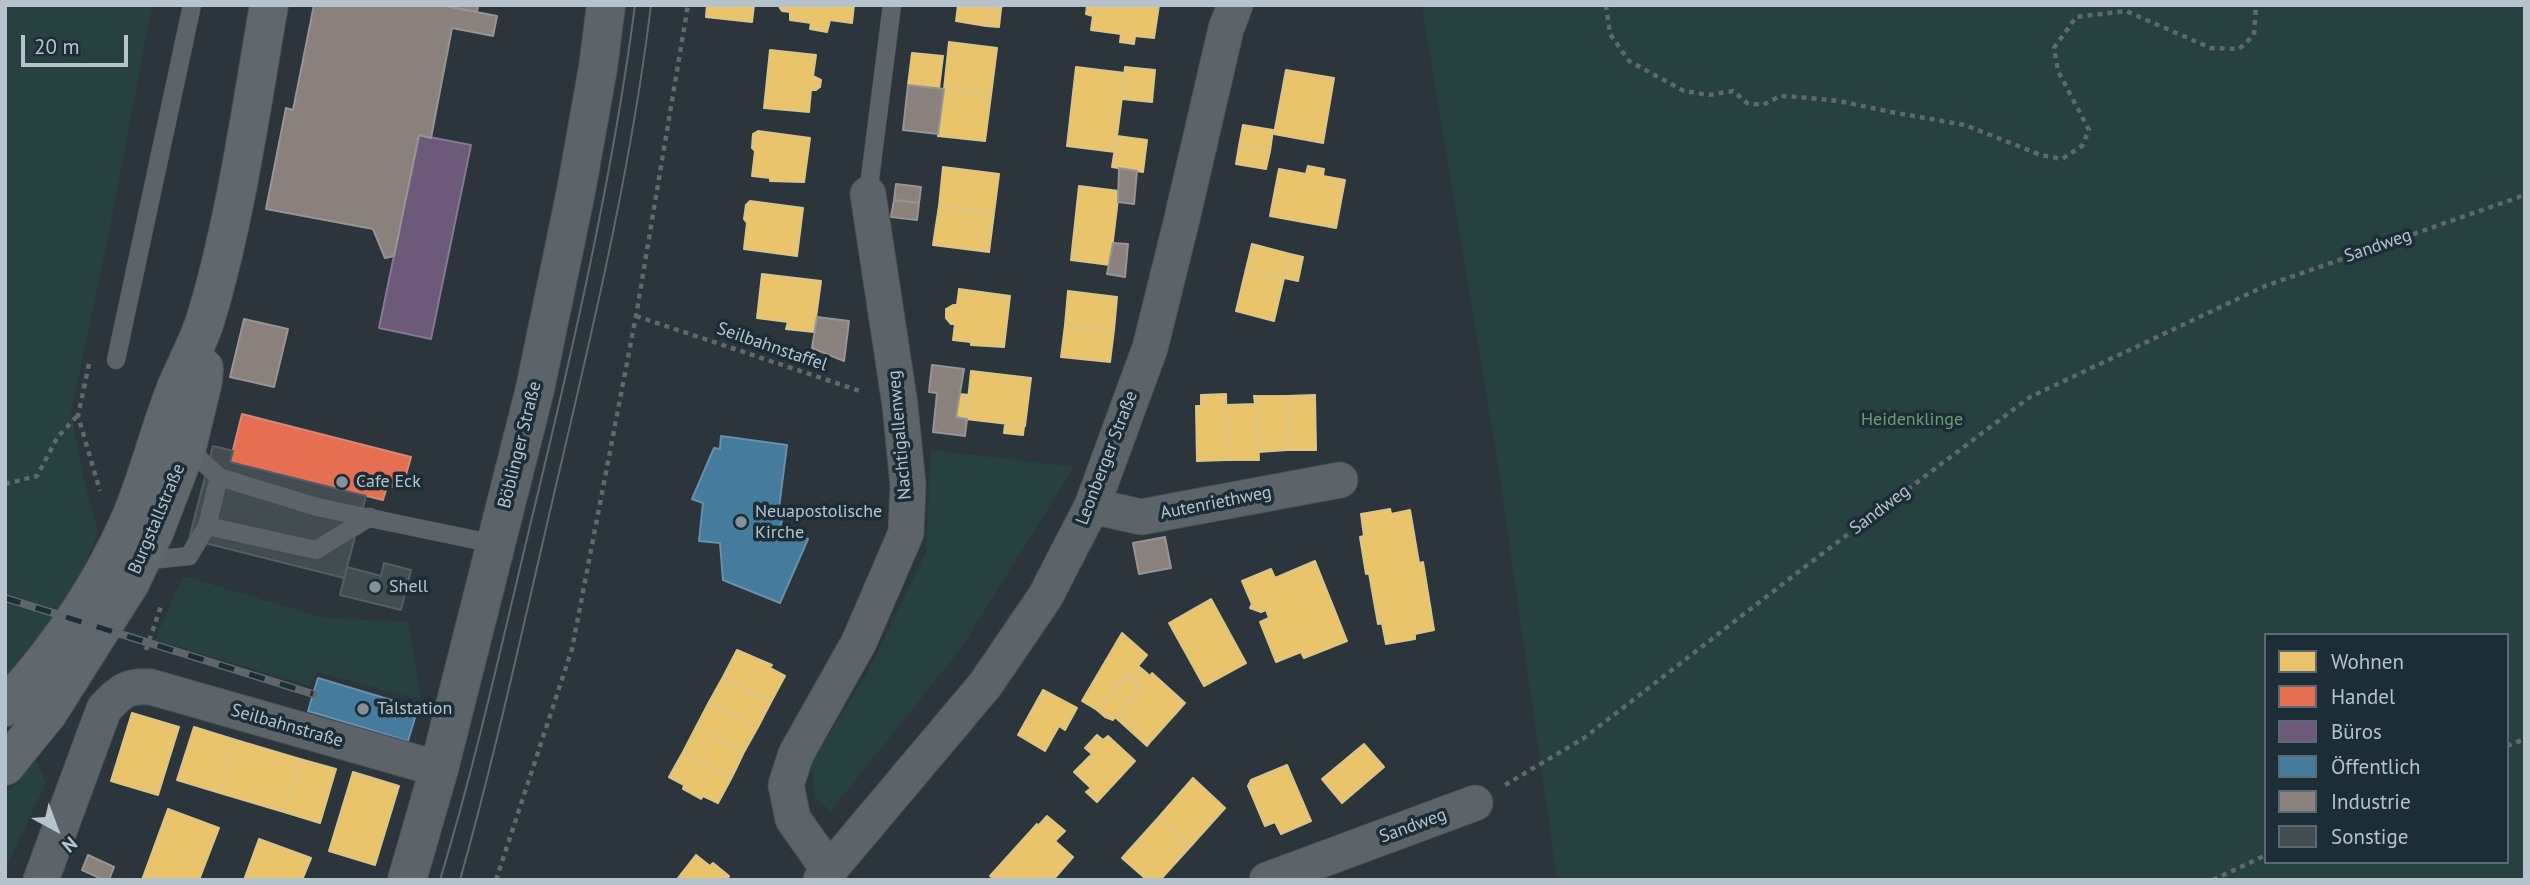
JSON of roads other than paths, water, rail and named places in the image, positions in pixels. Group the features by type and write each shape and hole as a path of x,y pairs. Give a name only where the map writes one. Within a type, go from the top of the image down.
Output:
{"main road":[{"name":"Burgstallstraße","path":"5,707 72,622 111,559 129,521 154,457 173,396 206,320 234,202 269,5"},
{"name":"Burgstallstraße","path":"5,766 48,713 130,583 154,533 187,447 203,381 206,320"}],"street":[{"name":"Böblinger Straße","path":"407,880 439,769 535,389 578,177 598,68 606,5"},
{"name":"Leonberger Straße","path":"825,875 985,685 1045,597 1092,506 1150,348 1226,29 1235,5"},
{"name":"Nachtigallenweg","path":"825,875 793,819 786,785 796,754 859,642 906,533 908,485 900,405 868,194"},
{"name":"Autenriethweg","path":"1092,506 1141,517 1340,480"},
{"name":"Seilbahnstraße","path":"41,880 104,709 119,694 134,686 151,687 439,769"},
{"name":"Sandweg","path":"1267,880 1475,803"}],"lane":[{"path":"116,360 192,5"},
{"name":"Nachtigallenweg","path":"868,194 892,5"},
{"path":"187,447 219,477 317,507 495,544"},
{"path":"141,561 189,556 207,526 219,477"},
{"path":"207,526 316,550 370,517"}],"tram line":[{"path":"440,880 487,706 575,335 615,137 635,5"},
{"path":"460,880 486,784 596,312 622,190 651,5"}],"railway":[{"path":"5,598 313,694"}],"place":[{"name":"Cafe Eck","path":"342,482"},
{"name":"Neuapostolische Kirche","path":"741,522"},
{"name":"Shell","path":"375,587"},
{"name":"Talstation","path":"363,709"}],"park label":[{"name":"Heidenklinge","path":"1912,420"}]}
